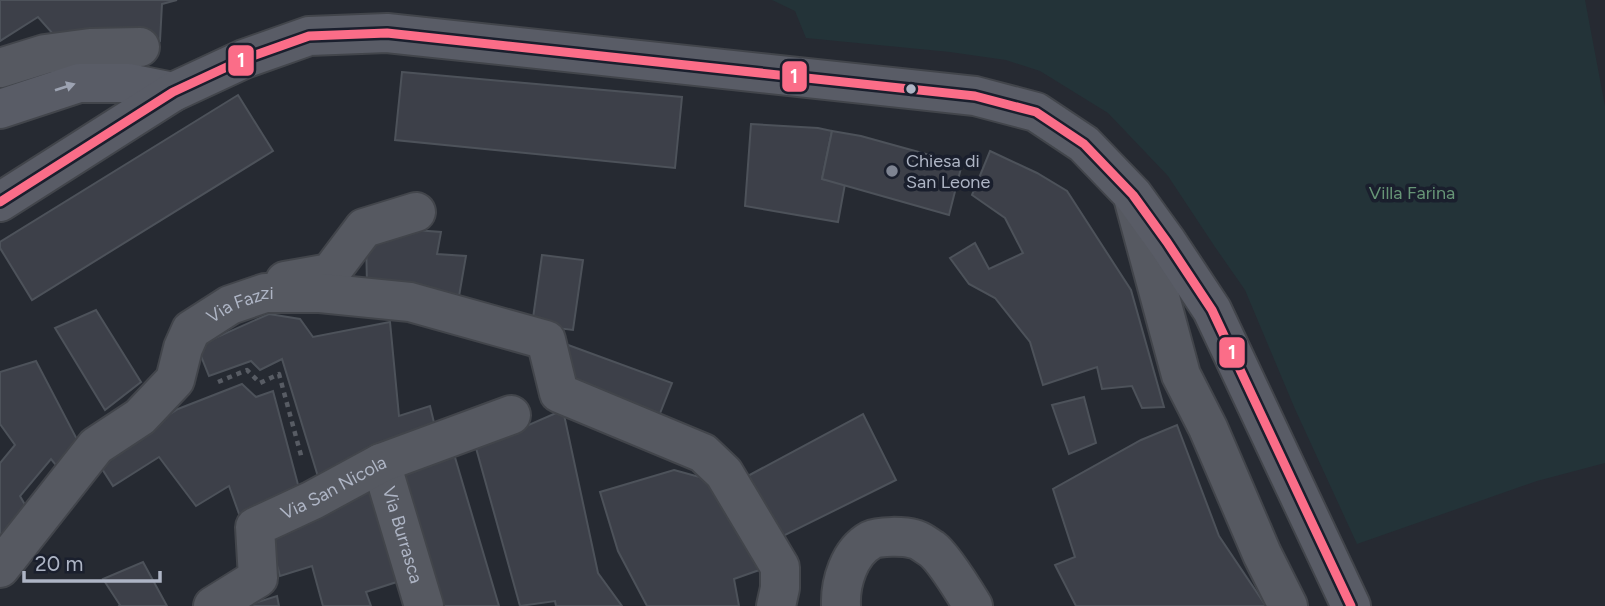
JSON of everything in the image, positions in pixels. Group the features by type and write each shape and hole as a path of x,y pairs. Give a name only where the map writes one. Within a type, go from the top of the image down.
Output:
{"street":[{"path":"0,202 173,92 244,59 309,36 387,33 975,96 1036,113 1084,144 1133,195 1212,310 1351,606"},
{"path":"0,68 46,54 90,48 140,47"},
{"path":"0,109 79,83 128,83 173,92"},
{"path":"1133,195 1181,375 1208,428 1262,554 1288,606"},
{"path":"265,293 286,281 330,273 364,228 416,212"},
{"name":"Via Fazzi","path":"4,560 96,446 140,417 175,380 183,348 191,331 230,305 265,293 320,293 410,302 546,340 559,393 703,453 724,473 780,567 780,588 776,606"},
{"name":"Via San Nicola","path":"213,606 258,578 255,527 313,500 381,463 511,415"},
{"name":"Via Burrasca","path":"381,463 424,606"},
{"path":"841,606 846,571 856,553 872,539 896,537 914,539 935,551 973,606"}],"path":[{"path":"211,386 247,370 260,383 279,374 313,500"}],"green space":[{"name":"Villa Farina","path":"772,0 1585,0 1605,106 1605,463 1537,481 1357,544 1295,409 1245,290 1168,176 1108,113 1040,71 1006,60 806,38 795,11"}],"building":[{"path":"0,0 177,0 162,4 160,41 123,29 61,43 38,17 0,41"},
{"path":"402,72 682,97 675,168 395,140"},
{"path":"238,95 273,151 32,300 0,248 0,242"},
{"path":"751,124 832,131 822,179 845,184 838,222 745,206"},
{"name":"Chiesa di San Leone","path":"832,131 861,136 962,164 949,215 822,179"},
{"path":"990,151 1037,173 1067,191 1131,290 1164,407 1142,408 1132,386 1102,389 1097,367 1043,385 1030,342 995,298 969,284 950,258 975,243 989,269 1023,253 1005,218 972,195"},
{"path":"401,229 441,232 437,254 466,256 458,302 367,284 366,241"},
{"path":"542,255 583,260 573,330 532,325"},
{"path":"96,310 141,382 105,410 55,328"},
{"path":"269,314 300,319 313,337 390,322 399,416 430,406 436,431 319,480 282,359 260,370 251,361 209,376 197,346"},
{"path":"560,342 672,383 657,421 571,382"},
{"path":"36,361 81,447 60,470 51,459 20,496 28,510 0,543 0,463 15,445 0,424 0,372"},
{"path":"242,384 256,397 273,391 300,492 243,525 229,486 196,506 159,457 113,486 97,461 178,409"},
{"path":"1084,397 1096,443 1069,454 1052,405"},
{"path":"563,410 598,573 622,606 556,606 555,601 520,606 476,448"},
{"path":"863,414 896,480 775,540 744,478"},
{"path":"1177,425 1219,536 1266,606 1076,606 1055,565 1075,557 1053,489 1141,440"},
{"path":"454,454 499,606 434,606 398,474"},
{"path":"674,470 718,482 768,567 734,579 739,606 647,606 618,551 600,492"},
{"path":"375,486 409,578 366,592 371,606 323,606 312,566 280,576 267,529"},
{"path":"143,562 167,606 119,606 103,579"},
{"path":"277,596 279,606 245,606"}],"transit line":[{"name":"1","path":"0,202 173,92 244,59 309,36 387,33 975,96 1036,112 1084,144 1133,195 1212,310 1351,606"}],"place":[{"name":"Chiesa di San Leone","path":"892,171"}]}
